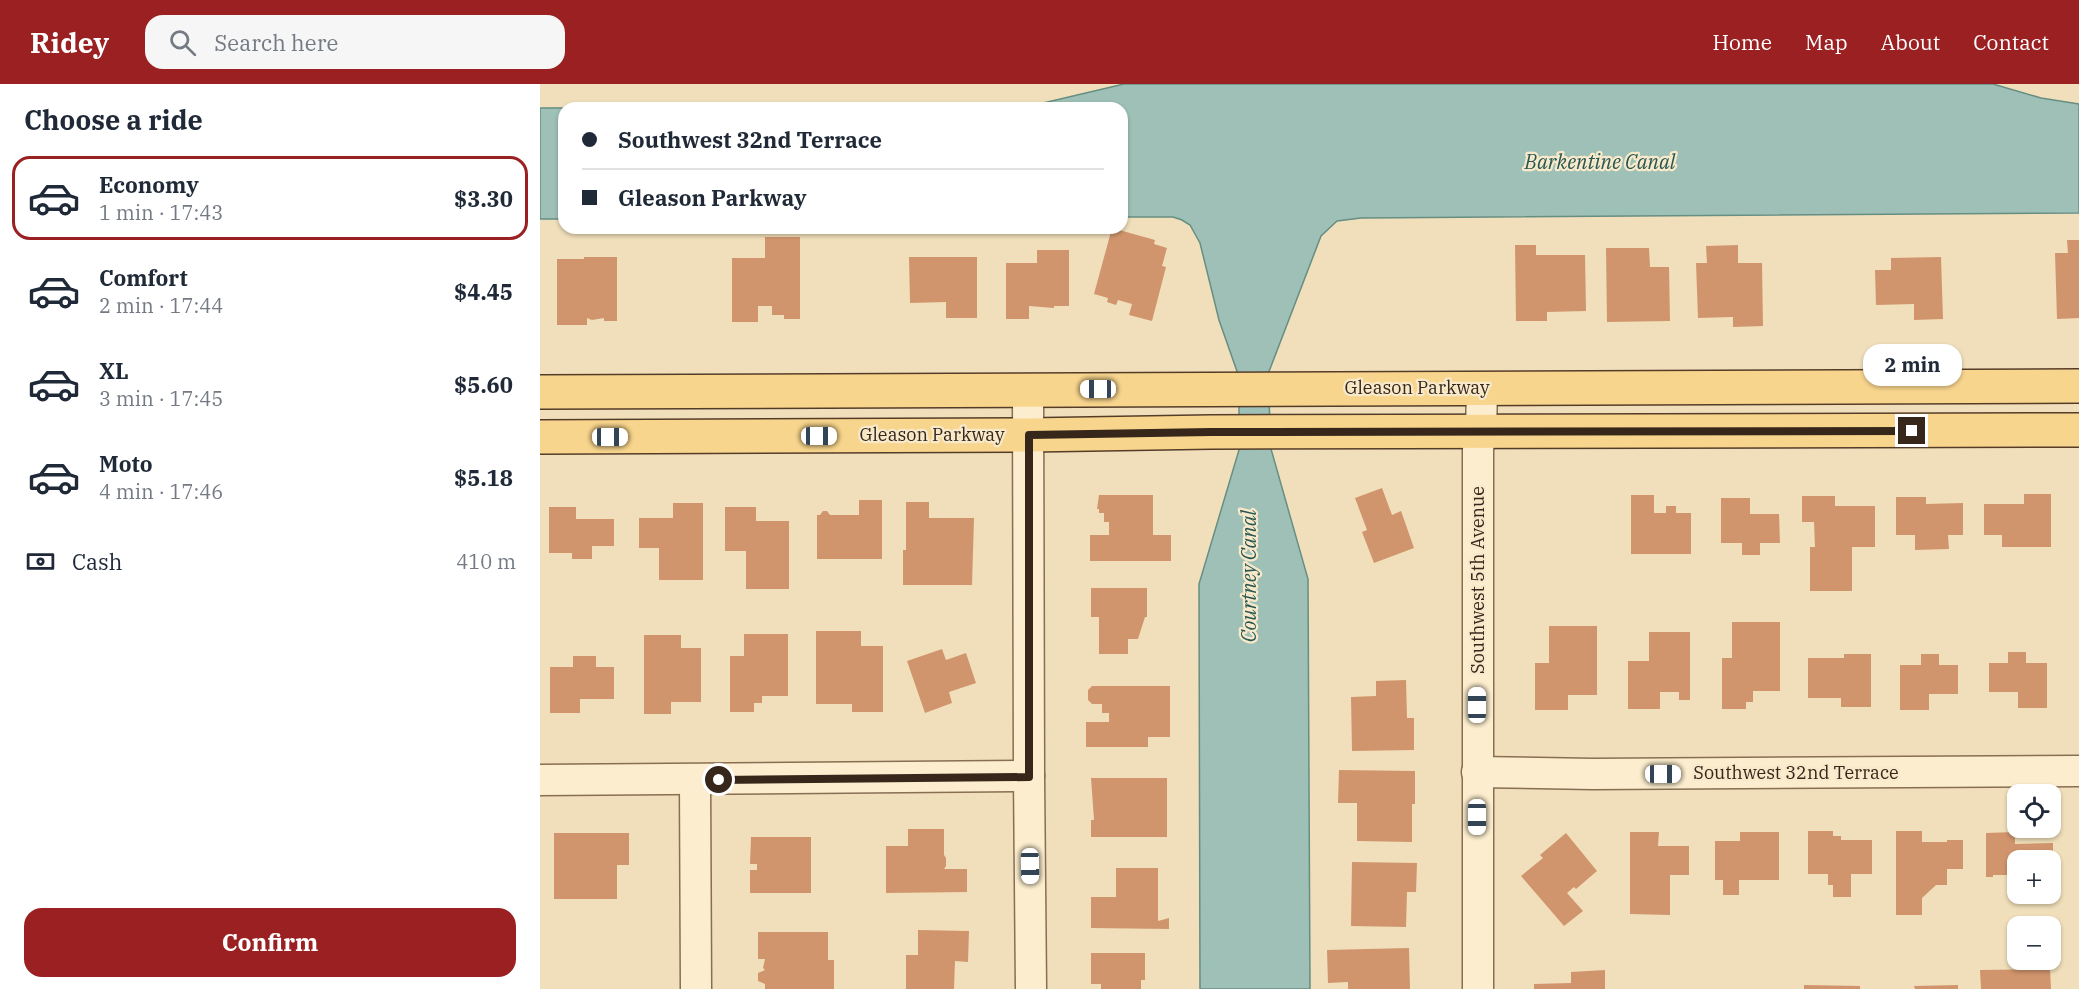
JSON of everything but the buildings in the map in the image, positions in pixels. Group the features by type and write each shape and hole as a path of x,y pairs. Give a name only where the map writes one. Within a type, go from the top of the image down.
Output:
{"main road":[{"name":"Gleason Parkway","path":"540,392 2079,386"},
{"name":"Gleason Parkway","path":"540,437 1211,432 2079,430"}],"street":[{"name":"Southwest 5th Avenue","path":"1478,989 1478,449 1481,433 1482,388"},
{"path":"1028,390 1031,989"},
{"name":"Southwest 32nd Terrace","path":"1477,772 1593,774 2079,771"},
{"path":"540,780 1029,777"},
{"path":"695,780 696,989"}],"water":[{"path":"1124,84 1993,84 2041,98 2079,104 2079,213 1361,218 1337,221 1321,236 1268,374 1271,449 1308,579 1310,989 1200,989 1199,584 1239,450 1239,377 1219,320 1200,243 1190,225 1173,217 1128,217 1128,102 1048,102"},
{"path":"540,108 558,108 558,219 540,219"}],"route":[{"path":"719,780 1029,777 1029,435 1211,432 1912,431"}],"water label":[{"name":"Barkentine Canal","path":"1600,162"},
{"name":"Courtney Canal","path":"1249,576"}]}
